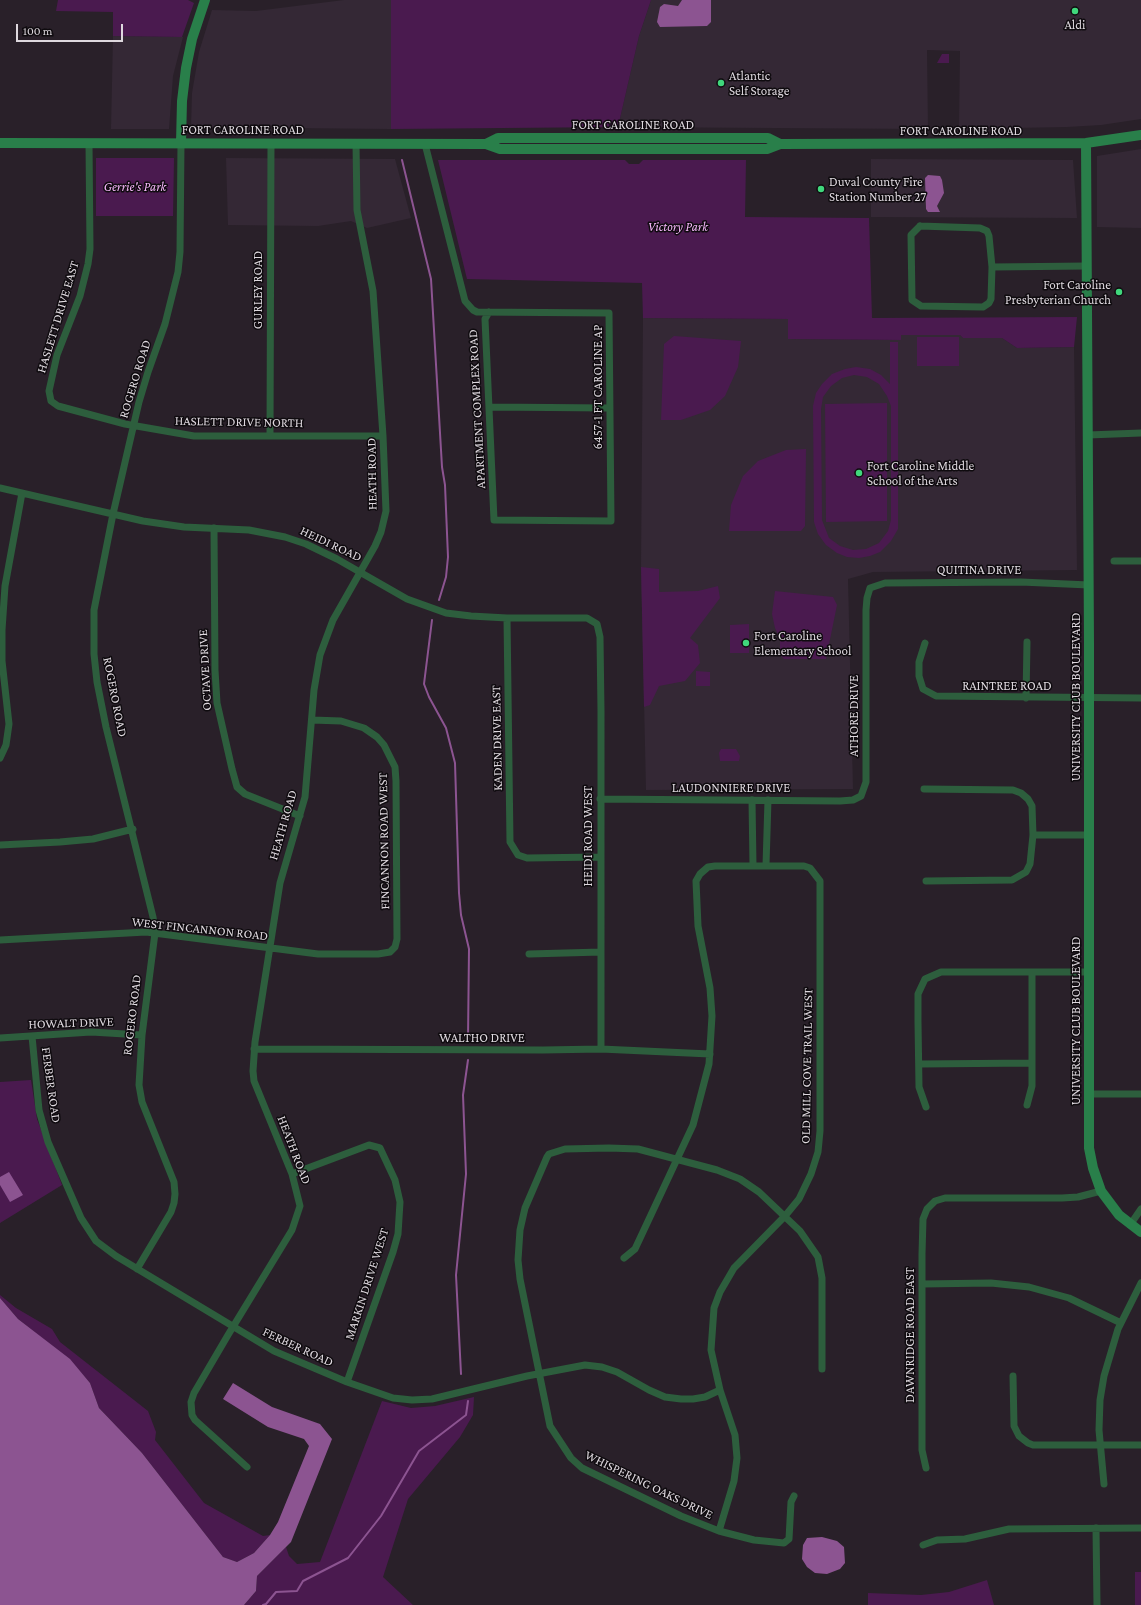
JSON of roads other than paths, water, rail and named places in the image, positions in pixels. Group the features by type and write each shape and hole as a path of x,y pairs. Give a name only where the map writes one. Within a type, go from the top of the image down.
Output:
{"street":[{"name":"ROGERO ROAD","path":"137,1269 171,1212 175,1198 174,1182 144,1109 139,1085 142,1035 155,933 153,917 133,829 106,727 97,682 94,654 95,598 134,426 148,372 165,324 178,272 180,252 182,101 186,68 192,40 204,0"},
{"name":"FORT CAROLINE ROAD","path":"0,143 486,144 498,138 768,138 780,144 1086,143 1141,135"},
{"name":"HASLETT DRIVE EAST","path":"51,401 49,391 57,355 80,296 88,264 90,249 89,143"},
{"name":"GURLEY ROAD","path":"270,436 271,143"},
{"name":"UNIVERSITY CLUB BOULEVARD","path":"1086,143 1089,584 1090,1158 1101,1191 1114,1209 1130,1225 1141,1232"},
{"name":"HEATH ROAD","path":"247,1467 199,1424 192,1415 191,1408 194,1393 276,1259 297,1218 300,1206 299,1197 292,1174 254,1081 252,1071 268,949 280,883 306,797 314,690 325,640 333,620 375,546 381,532 386,510 383,436 373,291 357,210 356,144"},
{"name":"APARTMENT COMPLEX ROAD","path":"425,144 465,301 477,312 489,312"},
{"path":"920,226 980,228 987,230 992,267 991,299 983,307 921,306 912,300 911,235 920,226"},
{"path":"992,267 1087,266"},
{"name":"APARTMENT COMPLEX ROAD","path":"489,312 484,320 494,520 551,521"},
{"name":"6457-1 FT CAROLINE AP","path":"489,312 609,313 611,521 551,521"},
{"name":"HASLETT DRIVE NORTH","path":"51,401 58,406 134,426 194,436 383,436"},
{"path":"489,407 609,408"},
{"path":"1088,435 1141,433"},
{"name":"HEIDI ROAD","path":"0,488 164,524 249,530 293,539 306,544 360,572 407,600 431,609 456,615 507,618 587,618 597,624"},
{"path":"0,758 6,745 9,724 2,661 2,630 5,586 22,493"},
{"name":"OCTAVE DRIVE","path":"214,528 215,670 217,703 237,787 245,794 300,816"},
{"path":"1114,561 1141,561"},
{"name":"QUITINA DRIVE","path":"870,588 885,582 1021,582 1089,584"},
{"name":"ATHORE DRIVE","path":"861,796 865,790 866,782 866,610 870,588"},
{"name":"KADEN DRIVE EAST","path":"507,618 510,842 518,855 527,858 600,857"},
{"name":"HEIDI ROAD WEST","path":"597,624 600,637 600,1049"},
{"path":"1026,698 1028,642"},
{"name":"RAINTREE ROAD","path":"925,643 919,662 918,676 923,689 930,694 942,698 1141,698"},
{"name":"FINCANNON ROAD WEST","path":"312,720 341,722 364,728 377,737 384,745 395,767 397,931 395,947"},
{"path":"924,789 1017,791 1028,799 1032,806 1033,835 1030,864 1026,872 1012,880 926,881"},
{"name":"LAUDONNIERE DRIVE","path":"600,799 840,801 853,800 861,796"},
{"path":"752,800 753,865"},
{"path":"624,1258 635,1249 693,1125 710,1054 712,1016 710,988 698,926 695,886 700,874 708,867 766,865 768,800"},
{"path":"0,845 86,839 133,829"},
{"path":"1033,835 1089,835"},
{"name":"OLD MILL COVE TRAIL WEST","path":"719,1531 737,1464 735,1434 720,1390 711,1350 714,1308 720,1292 734,1268 785,1216 799,1199 811,1174 818,1152 820,1131 820,881 815,873 804,866 766,865"},
{"name":"WEST FINCANNON ROAD","path":"0,940 136,932 155,933 268,949 318,954 383,954 390,952 395,947"},
{"path":"529,954 601,952"},
{"path":"926,1107 919,1087 920,1064 918,994 925,979 941,972 1089,972"},
{"path":"1027,1105 1032,1086 1032,972"},
{"name":"HOWALT DRIVE","path":"0,1038 91,1032 142,1035"},
{"name":"FERBER ROAD","path":"32,1036 40,1110 48,1142 81,1218 96,1241 137,1269 233,1327 288,1358 347,1382 393,1398 412,1400 432,1399 585,1365 602,1367 617,1372 648,1390 665,1397 694,1399 705,1397 720,1390"},
{"name":"WALTHO DRIVE","path":"254,1049 600,1049 710,1054"},
{"path":"920,1064 1032,1063"},
{"path":"1089,1094 1141,1094"},
{"name":"MARKIN DRIVE WEST","path":"292,1174 363,1146 374,1146 380,1148 395,1180 400,1202 400,1218 393,1252 347,1382"},
{"name":"WHISPERING OAKS DRIVE","path":"677,1159 630,1148 565,1148 549,1154 541,1168 525,1208 518,1247 520,1279 550,1426 571,1458 582,1468 681,1516 719,1531 747,1539 784,1543 789,1540 790,1502 794,1496"},
{"path":"677,1159 716,1170 740,1179 759,1192 785,1216 810,1244 819,1264 822,1278 822,1369"},
{"name":"DAWNRIDGE ROAD EAST","path":"926,1468 922,1450 922,1284 924,1219 926,1209 944,1198 1062,1198 1078,1197 1101,1191"},
{"path":"1130,1225 1141,1209"},
{"path":"922,1284 991,1283 1029,1287 1069,1298 1120,1323"},
{"path":"1104,1484 1099,1446 1102,1388 1109,1356 1120,1323 1141,1283"},
{"path":"1013,1376 1014,1426 1019,1436 1028,1443 1033,1445 1141,1445"},
{"path":"1096,1528 1097,1605"},
{"path":"923,1545 937,1540 965,1538 1009,1529 1141,1528"}],"waterway":[{"path":"402,160 431,279 442,467 445,485 448,557 446,577 439,600"},
{"path":"432,620 424,684 429,697 446,728 455,763 459,893 461,915 469,949 468,1039"},
{"path":"461,1374 456,1275 466,1174 463,1095 468,1060"},
{"path":"263,1605 266,1604 276,1592 297,1591 303,1581 348,1558 381,1516 419,1451 466,1415 468,1401"}],"place":[{"name":"Aldi","path":"1075,11"},
{"name":"Atlantic Self Storage","path":"721,83"},
{"name":"Duval County Fire Station Number 27","path":"821,189"},
{"name":"Fort Caroline Presbyterian Church","path":"1119,292"},
{"name":"Fort Caroline Middle School of the Arts","path":"859,473"},
{"name":"Fort Caroline Elementary School","path":"746,643"}],"park label":[{"name":"Gerrie's Park","path":"135,187"},
{"name":"Victory Park","path":"678,227"}]}
